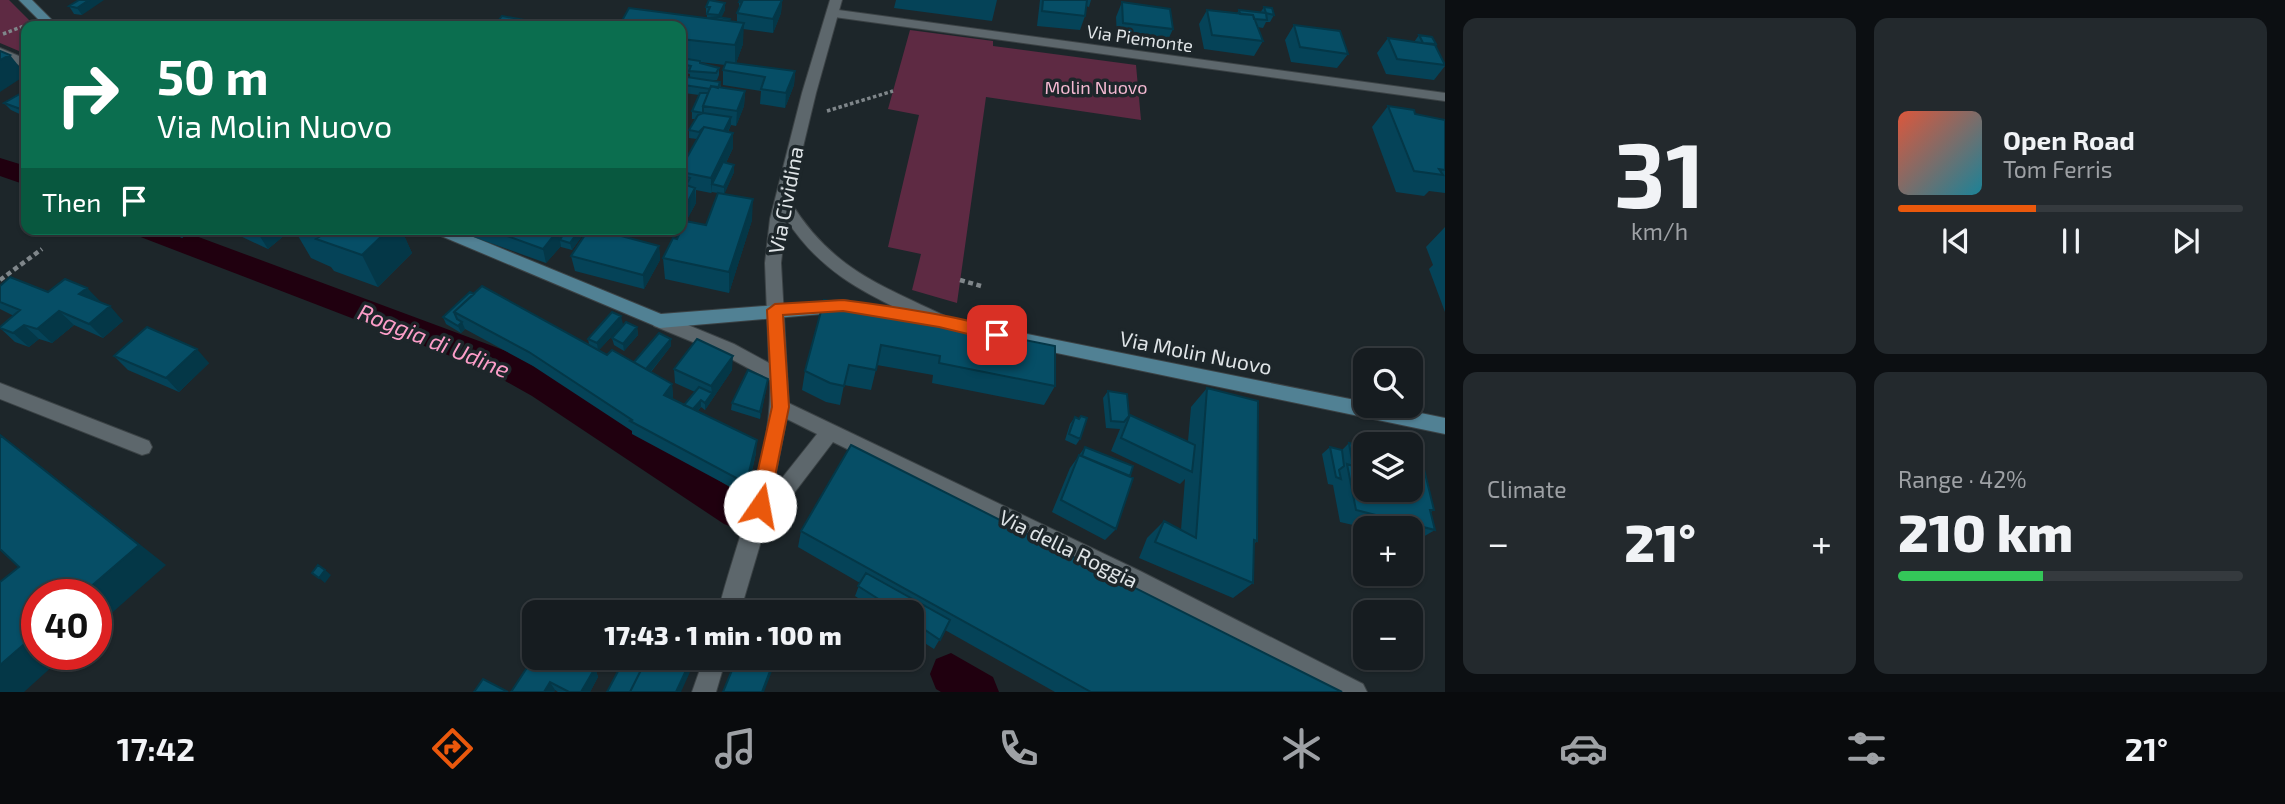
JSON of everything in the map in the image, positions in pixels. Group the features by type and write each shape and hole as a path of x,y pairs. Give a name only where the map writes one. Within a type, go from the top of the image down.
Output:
{"main road":[{"path":"25,0 47,21"},
{"path":"453,235 660,321 843,305 857,308"},
{"name":"Via Molin Nuovo","path":"884,312 939,321 1445,426"}],"street":[{"name":"Via Piemonte","path":"833,6 1445,97"},
{"name":"Via Cividina","path":"733,600 755,528 780,407 773,263 782,201 833,6"},
{"path":"0,52 21,62"},
{"name":"Via Molin Nuovo","path":"782,201 800,230 831,263 878,291 939,321"},
{"path":"660,321 729,349 780,377"},
{"path":"0,391 142,447"},
{"name":"Via della Roggia","path":"780,407 1132,578 1355,692"},
{"name":"Via Cividina","path":"755,528 830,431"},
{"path":"704,692 711,670"}],"path":[{"path":"0,35 21,27"},
{"path":"802,119 893,91"},
{"path":"0,281 42,249"},
{"path":"960,280 981,286"}],"green space":[{"path":"0,0 9,0 30,21 21,21 21,52 0,43"},
{"name":"Molin Nuovo","path":"910,30 993,41 993,46 1136,65 1141,120 986,97 957,303 912,290 921,254 888,247 919,115 888,109"}],"building":[{"path":"79,0 89,0 77,8 69,6"},
{"path":"709,0 725,3 719,15 707,14"},
{"path":"782,0 773,19 737,13 742,2 739,2"},
{"path":"1043,0 1087,0 1085,16 1042,11"},
{"path":"1122,2 1170,9 1173,29 1123,23"},
{"path":"1264,7 1272,8 1274,15 1266,13"},
{"path":"629,8 744,23 735,45 686,40 686,21 622,21"},
{"path":"1207,10 1253,15 1263,41 1212,35"},
{"path":"1239,10 1266,13 1267,20 1254,19 1253,15 1240,14"},
{"path":"502,16 530,21 498,21"},
{"path":"718,17 730,19 707,18"},
{"path":"1294,25 1340,31 1348,54 1300,47"},
{"path":"1419,35 1432,37 1436,44 1423,43"},
{"path":"1388,38 1435,45 1445,65 1397,59"},
{"path":"0,51 10,55 0,60"},
{"path":"686,59 719,68 716,73 689,71 691,66 686,65"},
{"path":"726,62 795,71 786,93 761,89 765,77 723,70"},
{"path":"687,77 720,82 718,88 711,86 710,89 686,85"},
{"path":"711,86 745,91 737,111 703,106"},
{"path":"21,93 21,109 4,103"},
{"path":"700,93 708,93 703,113 692,111"},
{"path":"1388,106 1414,110 1415,114 1445,120 1445,170 1439,169 1443,175 1414,171"},
{"path":"703,113 731,117 724,131 704,127 699,132 689,130 698,115"},
{"path":"704,127 733,133 711,178 686,173 686,159"},
{"path":"723,162 734,165 724,187 712,184"},
{"path":"686,185 695,188 686,205"},
{"path":"718,193 753,199 729,272 663,258 673,238 686,235 686,221 706,225"},
{"path":"314,235 383,235 362,255 316,239 319,237"},
{"path":"504,235 554,235 543,249"},
{"path":"563,235 576,235 570,243 560,240"},
{"path":"585,235 618,235 659,246 643,275 571,256"},
{"path":"10,277 48,292 65,279 87,288 79,294 110,306 89,324 59,311 37,329 24,325 13,333 0,328 20,310 0,302 0,286"},
{"path":"482,286 607,355 612,350 672,384 664,395 757,440 748,476 738,479 630,421 632,420 529,352 454,312"},
{"path":"470,292 474,294 454,312 462,322 458,326 443,317"},
{"path":"824,300 946,322 945,324 1055,346 1055,386 939,363 940,356 881,345 876,370 849,365 844,386 830,383 805,371"},
{"path":"612,312 621,316 597,343 588,339"},
{"path":"626,322 637,327 623,344 612,338"},
{"path":"147,327 197,349 166,378 114,356"},
{"path":"659,333 671,339 646,369 634,362"},
{"path":"697,339 733,356 711,386 674,369"},
{"path":"748,370 768,379 760,412 732,403"},
{"path":"699,387 712,393 705,403 701,400 693,409 684,405"},
{"path":"1207,388 1258,401 1257,541 1254,540 1253,583 1155,542 1164,521 1196,538"},
{"path":"1108,391 1127,394 1129,416 1124,422 1111,421"},
{"path":"1130,415 1195,445 1192,472 1121,438"},
{"path":"1081,416 1087,418 1080,439 1069,434 1075,417 1079,419"},
{"path":"0,435 139,545 100,579 21,579 21,647 0,665 0,582 19,567 0,549"},
{"path":"1349,443 1353,444 1353,466"},
{"path":"851,445 1342,692 1091,692 801,531"},
{"path":"1085,447 1133,466 1130,476 1082,456"},
{"path":"1330,447 1342,450 1344,466 1339,470 1341,479 1336,477"},
{"path":"1079,455 1133,478 1116,529 1061,500"},
{"path":"1347,464 1353,466 1353,495"},
{"path":"1423,465 1434,510 1430,510 1435,530 1423,527 1423,516 1380,516 1356,510 1354,502 1423,502"},
{"path":"318,565 325,570 319,578 312,573"},
{"path":"866,573 914,600 880,600 858,586"},
{"path":"924,605 950,620 940,640 924,629"},
{"path":"525,670 594,670 581,692 569,692 550,682 544,692 511,692"},
{"path":"619,670 641,670 630,692 607,692"},
{"path":"641,670 686,670 676,692 630,692"},
{"path":"732,670 770,670 762,692 723,692"},
{"path":"483,679 508,692 474,692"}],"waterway":[{"name":"Roggia di Udine","path":"0,166 21,174"},
{"name":"Roggia di Udine","path":"163,235 495,360 544,387 737,512"},
{"name":"Roggia di Udine","path":"951,674 978,692"}],"route":[{"path":"760,506 780,407 775,310 843,305 939,321 997,335"}]}
